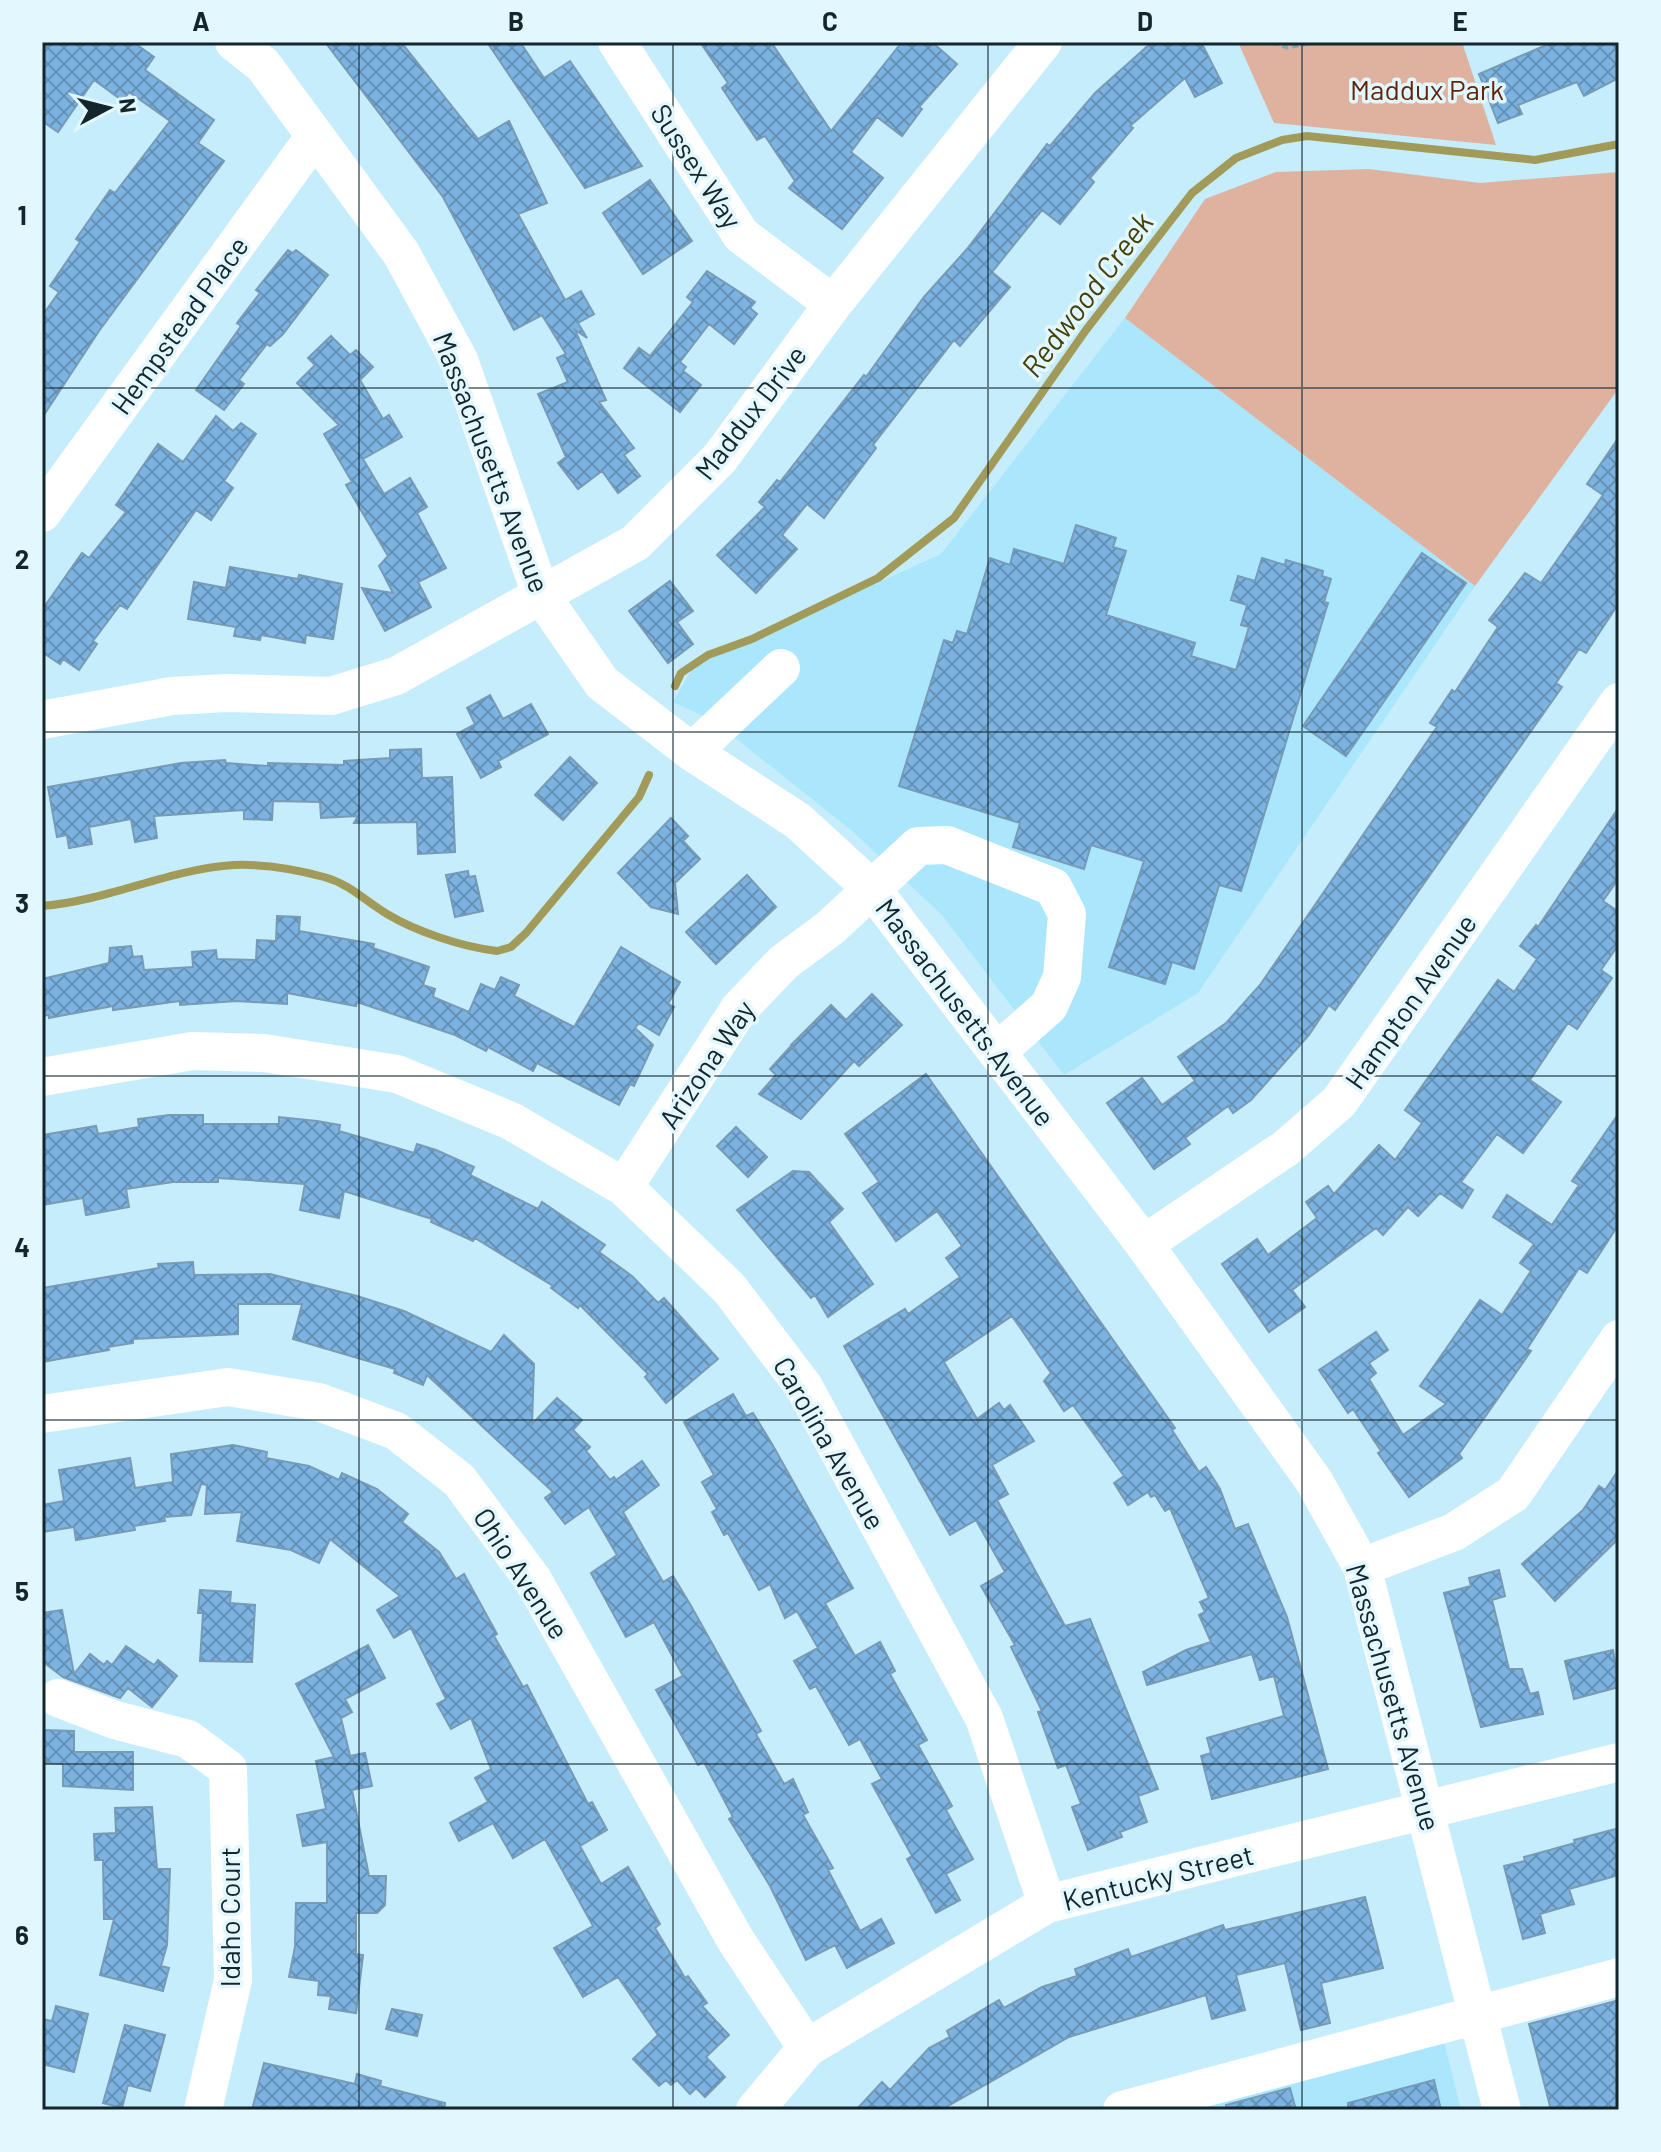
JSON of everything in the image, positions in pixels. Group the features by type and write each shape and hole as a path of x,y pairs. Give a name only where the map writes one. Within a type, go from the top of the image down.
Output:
{"street":[{"name":"Massachusetts Avenue","path":"234,42 263,65 401,253 459,360 541,595 602,683 692,752 798,821 872,889 1144,1244 1314,1481 1362,1567 1502,2110"},
{"name":"Sussex Way","path":"617,42 741,235 833,304"},
{"name":"Maddux Drive","path":"42,720 172,696 227,693 331,696 396,676 635,543 720,458 833,304 1043,42"},
{"name":"Hempstead Place","path":"42,513 315,136"},
{"path":"692,752 781,668"},
{"name":"Hampton Avenue","path":"1144,1244 1286,1148 1339,1102 1619,702"},
{"name":"Arizona Way","path":"624,1187 739,1009 784,962 830,928 918,846 947,845 1053,887 1067,914 1062,977 1049,1006 997,1052"},
{"name":"Carolina Avenue","path":"42,1077 192,1051 264,1053 397,1074 511,1121 624,1187 729,1288 804,1387 984,1718 1047,1904"},
{"path":"1362,1567 1454,1532 1513,1494 1619,1339"},
{"name":"Ohio Avenue","path":"42,1414 228,1387 319,1402 396,1431 459,1480 533,1580 735,1939 807,2048"},
{"name":"Idaho Court","path":"58,1698 115,1720 188,1739 228,1769 233,1980 203,2110"},
{"name":"Kentucky Street","path":"755,2110 807,2048 1047,1904 1619,1762"},
{"path":"1122,2110 1619,1977"}],"path":[{"path":"1273,42 1287,47 1315,42"}],"shaded area":[{"path":"1125,318 1475,586 1198,993 1064,1075 942,915 851,830 714,721 673,702 694,666 941,554"},
{"path":"1439,2022 1461,2110 1085,2110"}],"green space":[{"name":"Maddux Park","path":"1238,42 1462,42 1496,145 1274,123"},
{"path":"1369,169 1480,183 1619,172 1619,388 1475,586 1125,318 1205,199 1276,172"}],"building":[{"path":"42,42 133,42 154,57 145,70 214,120 198,143 224,161 99,331 42,418 42,316 59,292 50,286 80,242 76,239 110,190 115,193 170,121 129,92 123,101 94,80 58,132 42,121"},
{"path":"325,42 401,42 478,139 509,121 547,203 518,214 565,300 581,291 594,314 578,323 587,338 575,330 606,400 599,402 634,448 624,455 640,476 618,493 602,471 578,489 558,463 566,457 538,394 568,382 557,358 566,354 542,315 514,330 443,197"},
{"path":"487,42 520,42 544,78 570,61 642,166 585,188"},
{"path":"700,42 771,42 831,131 902,42 932,42 957,64 919,107 922,109 902,136 877,117 851,152 883,178 842,229 789,188 795,181 765,136 757,140 722,88 728,83"},
{"path":"1152,42 1201,42 1222,83 1195,97 1185,78 1130,126 1133,128 1090,178 1094,182 1060,224 1042,210 992,272 1010,287 960,346 954,340 873,445 876,448 824,518 807,504 782,535 797,549 756,593 717,555 765,507 759,502 777,480 780,482 864,375 866,377 924,297 967,249 1047,144 1050,146 1095,93"},
{"path":"1553,42 1619,42 1619,78 1584,96 1577,82 1518,105 1522,114 1498,123 1479,74"},
{"path":"650,180 692,241 643,274 603,213"},
{"path":"288,250 293,253 296,250 328,275 283,334 270,346 267,344 239,380 244,384 224,410 196,390 241,326 237,323 260,293 256,290"},
{"path":"707,271 755,302 750,308 757,314 734,344 709,324 680,362 686,367 683,371 701,385 680,412 624,368 639,348 650,356 693,302 687,297"},
{"path":"331,336 350,355 356,350 373,367 360,380 383,419 389,415 402,437 363,459 384,494 410,478 427,507 417,513 446,568 418,582 431,607 385,631 362,588 393,593 379,566 388,556 346,485 352,482 324,434 339,425 297,383 315,365 308,358"},
{"path":"216,416 233,431 241,423 256,434 224,481 233,488 211,520 196,510 127,609 120,605 93,641 97,644 79,670 63,659 60,664 42,652 42,610 82,553 89,558 126,512 116,505 158,444 183,462"},
{"path":"1619,437 1619,603 1586,653 1579,649 1556,683 1562,687 1335,1010 1329,1005 1309,1035 1251,1100 1233,1113 1228,1106 1185,1138 1190,1144 1154,1169 1107,1103 1142,1078 1162,1105 1195,1081 1178,1057 1226,1023 1260,985 1437,727 1430,723 1452,690 1455,692 1498,627 1489,620 1525,573 1541,583 1603,495 1587,484"},
{"path":"1076,525 1116,538 1113,547 1126,551 1106,615 1195,643 1191,656 1236,670 1249,627 1241,625 1247,605 1231,600 1238,576 1255,581 1262,558 1285,565 1286,560 1323,571 1322,576 1331,579 1324,602 1328,603 1241,891 1219,885 1194,969 1172,962 1165,984 1109,967 1144,861 1091,845 1084,869 1013,847 1020,823 899,786 944,640 953,643 957,631 967,634 990,558 1010,565 1014,549 1064,564"},
{"path":"1422,553 1466,583 1346,756 1303,726"},
{"path":"230,567 298,579 299,575 342,584 333,639 306,635 305,643 261,635 260,640 234,636 236,627 188,619 194,582 226,588"},
{"path":"670,581 693,611 677,622 693,644 668,663 629,611"},
{"path":"490,695 503,719 531,704 548,734 498,761 501,767 481,778 457,734 475,724 467,708"},
{"path":"421,749 422,778 452,777 455,852 418,854 417,822 354,823 358,816 321,818 320,802 273,801 272,820 244,819 244,810 154,816 157,838 135,842 131,819 89,827 92,844 69,848 67,835 57,837 48,787 181,763 225,760 226,763 268,766 268,763 344,765 344,761 390,758 390,750"},
{"path":"570,757 597,783 563,820 535,795"},
{"path":"1619,807 1619,878 1603,901 1619,912 1619,944 1601,970 1612,978 1577,1029 1568,1023 1530,1080 1561,1102 1523,1153 1497,1134 1461,1182 1473,1190 1462,1208 1440,1193 1418,1216 1408,1207 1383,1235 1376,1228 1292,1290 1305,1307 1269,1332 1222,1264 1257,1239 1268,1255 1317,1218 1306,1202 1328,1186 1334,1194 1379,1145 1395,1160 1422,1123 1405,1110 1498,980 1514,992 1537,959 1520,946 1536,925 1538,927"},
{"path":"671,818 688,836 683,841 700,859 675,883 678,914 651,907 618,873"},
{"path":"468,871 469,877 475,876 483,911 455,917 446,875"},
{"path":"747,875 776,907 716,964 686,932"},
{"path":"277,916 300,917 299,931 374,944 373,948 429,967 423,985 435,989 433,997 469,1012 481,984 495,990 501,977 519,985 514,996 574,1027 621,947 680,982 668,1004 674,1007 659,1035 639,1023 635,1028 653,1045 634,1086 630,1084 619,1105 537,1063 533,1071 488,1047 486,1051 455,1035 357,1002 356,1006 287,993 287,1004 237,1001 180,1005 180,1001 113,1010 113,1006 49,1018 49,1015 42,1016 42,979 109,963 110,948 131,946 133,957 142,956 144,970 193,967 192,952 216,950 217,959 256,960 257,940 276,941"},
{"path":"872,994 902,1025 859,1066 854,1061 801,1119 759,1094 776,1075 770,1069 790,1047 797,1051 791,1045 831,1005 846,1020"},
{"path":"926,1074 1175,1428 1172,1430 1199,1472 1206,1467 1220,1489 1235,1529 1248,1524 1287,1617 1328,1769 1212,1799 1201,1756 1211,1753 1207,1738 1284,1716 1274,1676 1260,1680 1252,1654 1147,1685 1143,1672 1186,1650 1211,1642 1199,1615 1205,1612 1200,1602 1209,1598 1170,1508 1165,1511 1155,1495 1151,1497 1148,1492 1128,1505 1114,1483 1124,1476 1073,1405 1064,1411 1044,1381 1051,1373 1012,1316 944,1362 977,1419 999,1403 1004,1410 1010,1405 1034,1441 992,1465 1008,1494 997,1500 1065,1626 1090,1619 1158,1789 1138,1796 1147,1822 1120,1832 1122,1837 1088,1850 1072,1807 1081,1804 1066,1765 1058,1768 1038,1712 1042,1711 1011,1647 1015,1645 981,1586 1005,1572 976,1520 950,1535 844,1346 905,1309 908,1314 960,1277 946,1258 962,1246 937,1211 896,1241 863,1193 879,1182 845,1134"},
{"path":"1619,1113 1619,1224 1587,1273 1579,1268 1527,1349 1531,1351 1459,1454 1462,1458 1409,1497 1378,1453 1381,1451 1353,1409 1348,1413 1319,1370 1376,1332 1388,1350 1369,1363 1376,1373 1369,1379 1403,1435 1446,1404 1420,1386 1480,1300 1502,1315 1531,1271 1520,1263 1534,1244 1493,1217 1507,1195 1552,1225 1579,1185 1572,1181"},
{"path":"203,1115 203,1124 279,1124 279,1117 317,1121 340,1125 339,1131 414,1153 417,1144 436,1150 474,1167 470,1175 538,1209 542,1202 605,1245 599,1252 632,1276 658,1303 664,1298 718,1359 666,1403 645,1377 648,1374 580,1305 578,1308 551,1288 553,1286 475,1238 473,1241 431,1222 432,1219 344,1191 339,1218 300,1210 305,1184 218,1178 218,1182 173,1182 126,1189 129,1207 86,1215 83,1198 42,1205 42,1135 96,1126 98,1134 139,1127 138,1119"},
{"path":"736,1127 767,1157 748,1177 717,1146"},
{"path":"793,1171 809,1172 843,1209 829,1222 873,1284 828,1317 815,1295 811,1298 737,1210"},
{"path":"193,1262 194,1275 270,1274 357,1296 404,1311 491,1352 504,1335 534,1364 532,1424 557,1398 582,1420 573,1430 590,1447 586,1451 610,1480 614,1477 616,1480 642,1461 659,1485 623,1512 663,1582 673,1576 690,1604 761,1731 756,1734 784,1784 793,1779 808,1812 803,1815 833,1868 828,1870 860,1931 881,1919 894,1943 847,1968 835,1945 806,1960 770,1886 729,1819 733,1817 704,1762 698,1765 656,1690 683,1676 654,1622 626,1637 591,1573 617,1555 589,1507 565,1524 545,1498 553,1492 427,1375 423,1385 394,1373 395,1369 293,1339 302,1304 238,1304 238,1334 133,1339 133,1343 108,1347 109,1350 42,1362 42,1288 159,1268 158,1264"},
{"path":"733,1394 746,1416 753,1413 853,1588 825,1603 855,1656 880,1642 895,1671 890,1674 927,1740 918,1745 952,1806 946,1810 973,1859 946,1874 960,1900 936,1913 907,1859 912,1856 872,1784 882,1779 860,1739 849,1745 816,1686 810,1689 794,1661 818,1648 797,1611 785,1618 770,1584 759,1590 728,1533 724,1535 712,1512 717,1509 702,1482 714,1475 684,1422"},
{"path":"233,1445 267,1452 266,1458 309,1466 339,1480 342,1473 377,1489 408,1514 402,1522 439,1552 456,1579 464,1574 497,1634 494,1636 523,1687 527,1685 588,1804 592,1802 607,1830 580,1846 601,1884 628,1867 660,1924 655,1928 685,1978 688,1976 707,2003 702,2006 729,2035 706,2057 725,2077 705,2097 696,2088 690,2094 677,2080 671,2085 666,2080 659,2086 633,2059 658,2035 618,1977 583,1997 554,1948 593,1926 545,1839 513,1858 493,1823 459,1841 450,1823 488,1802 475,1778 491,1769 471,1718 451,1729 437,1704 446,1699 411,1628 394,1638 377,1610 400,1596 330,1539 319,1563 291,1550 237,1541 242,1512 205,1514 207,1485 201,1484 191,1515 164,1517 165,1521 134,1526 135,1530 76,1540 74,1527 42,1532 42,1505 64,1501 59,1470 130,1458 135,1488 173,1482 171,1454"},
{"path":"1619,1469 1619,1538 1555,1601 1522,1564 1583,1510 1599,1486 1605,1490"},
{"path":"1499,1570 1505,1596 1492,1600 1509,1669 1522,1669 1530,1694 1538,1692 1543,1714 1481,1727 1444,1593 1471,1586 1469,1578"},
{"path":"200,1590 231,1592 230,1603 255,1605 252,1662 200,1661 203,1613 198,1613"},
{"path":"62,1610 74,1674 90,1654 104,1665 107,1661 112,1665 126,1646 154,1665 158,1660 177,1676 152,1707 128,1688 120,1698 63,1677 42,1661 42,1613"},
{"path":"368,1645 385,1678 345,1699 352,1712 341,1718 350,1756 365,1753 372,1786 352,1790 369,1876 386,1876 385,1905 377,1913 356,1913 356,1954 363,1955 356,2013 329,2009 331,1996 318,1995 319,1981 289,1977 295,1947 296,1903 327,1903 327,1842 303,1846 297,1815 326,1809 316,1761 334,1757 296,1684"},
{"path":"1613,1650 1619,1687 1574,1699 1565,1661"},
{"path":"43,1730 74,1731 74,1752 133,1752 133,1790 63,1786 63,1764 43,1763"},
{"path":"152,1807 157,1869 170,1869 167,1945 161,1966 169,1968 163,1991 100,1975 114,1919 104,1919 103,1860 95,1860 94,1834 116,1833 115,1808"},
{"path":"1619,1828 1619,1875 1569,1889 1574,1904 1540,1914 1545,1933 1523,1939 1504,1866 1575,1843 1574,1840"},
{"path":"1365,1897 1383,1968 1321,1983 1330,2023 1301,2030 1285,1963 1236,1975 1245,2010 1212,2019 1206,1995 1069,2037 941,2110 856,2110 882,2082 890,2090 929,2048 950,2037 947,2031 999,2000 1004,2008 1042,1987 1077,1976 1075,1969 1128,1949 1131,1957 1223,1925 1225,1930"},
{"path":"1619,2000 1619,2110 1551,2110 1529,2024"},
{"path":"56,2006 88,2014 74,2072 42,2064 42,2019 52,2021"},
{"path":"392,2009 422,2015 417,2036 386,2029"},
{"path":"125,2025 165,2035 150,2091 128,2085 122,2108 103,2103"},
{"path":"264,2063 355,2084 357,2074 381,2081 380,2086 445,2103 444,2110 252,2110"},
{"path":"1434,2080 1441,2110 1348,2110 1348,2103"},
{"path":"1290,2088 1296,2110 1226,2110 1226,2105"}],"waterway":[{"name":"Redwood Creek","path":"675,686 681,673 708,655 752,639 878,578 954,518 1086,330 1192,193 1236,158 1282,140 1307,136 1535,160 1619,144"},
{"name":"Redwood Creek","path":"42,906 90,898 186,872 234,865 268,866 333,880 412,927 455,942 497,951 511,947 526,933 639,797 649,775"}]}
